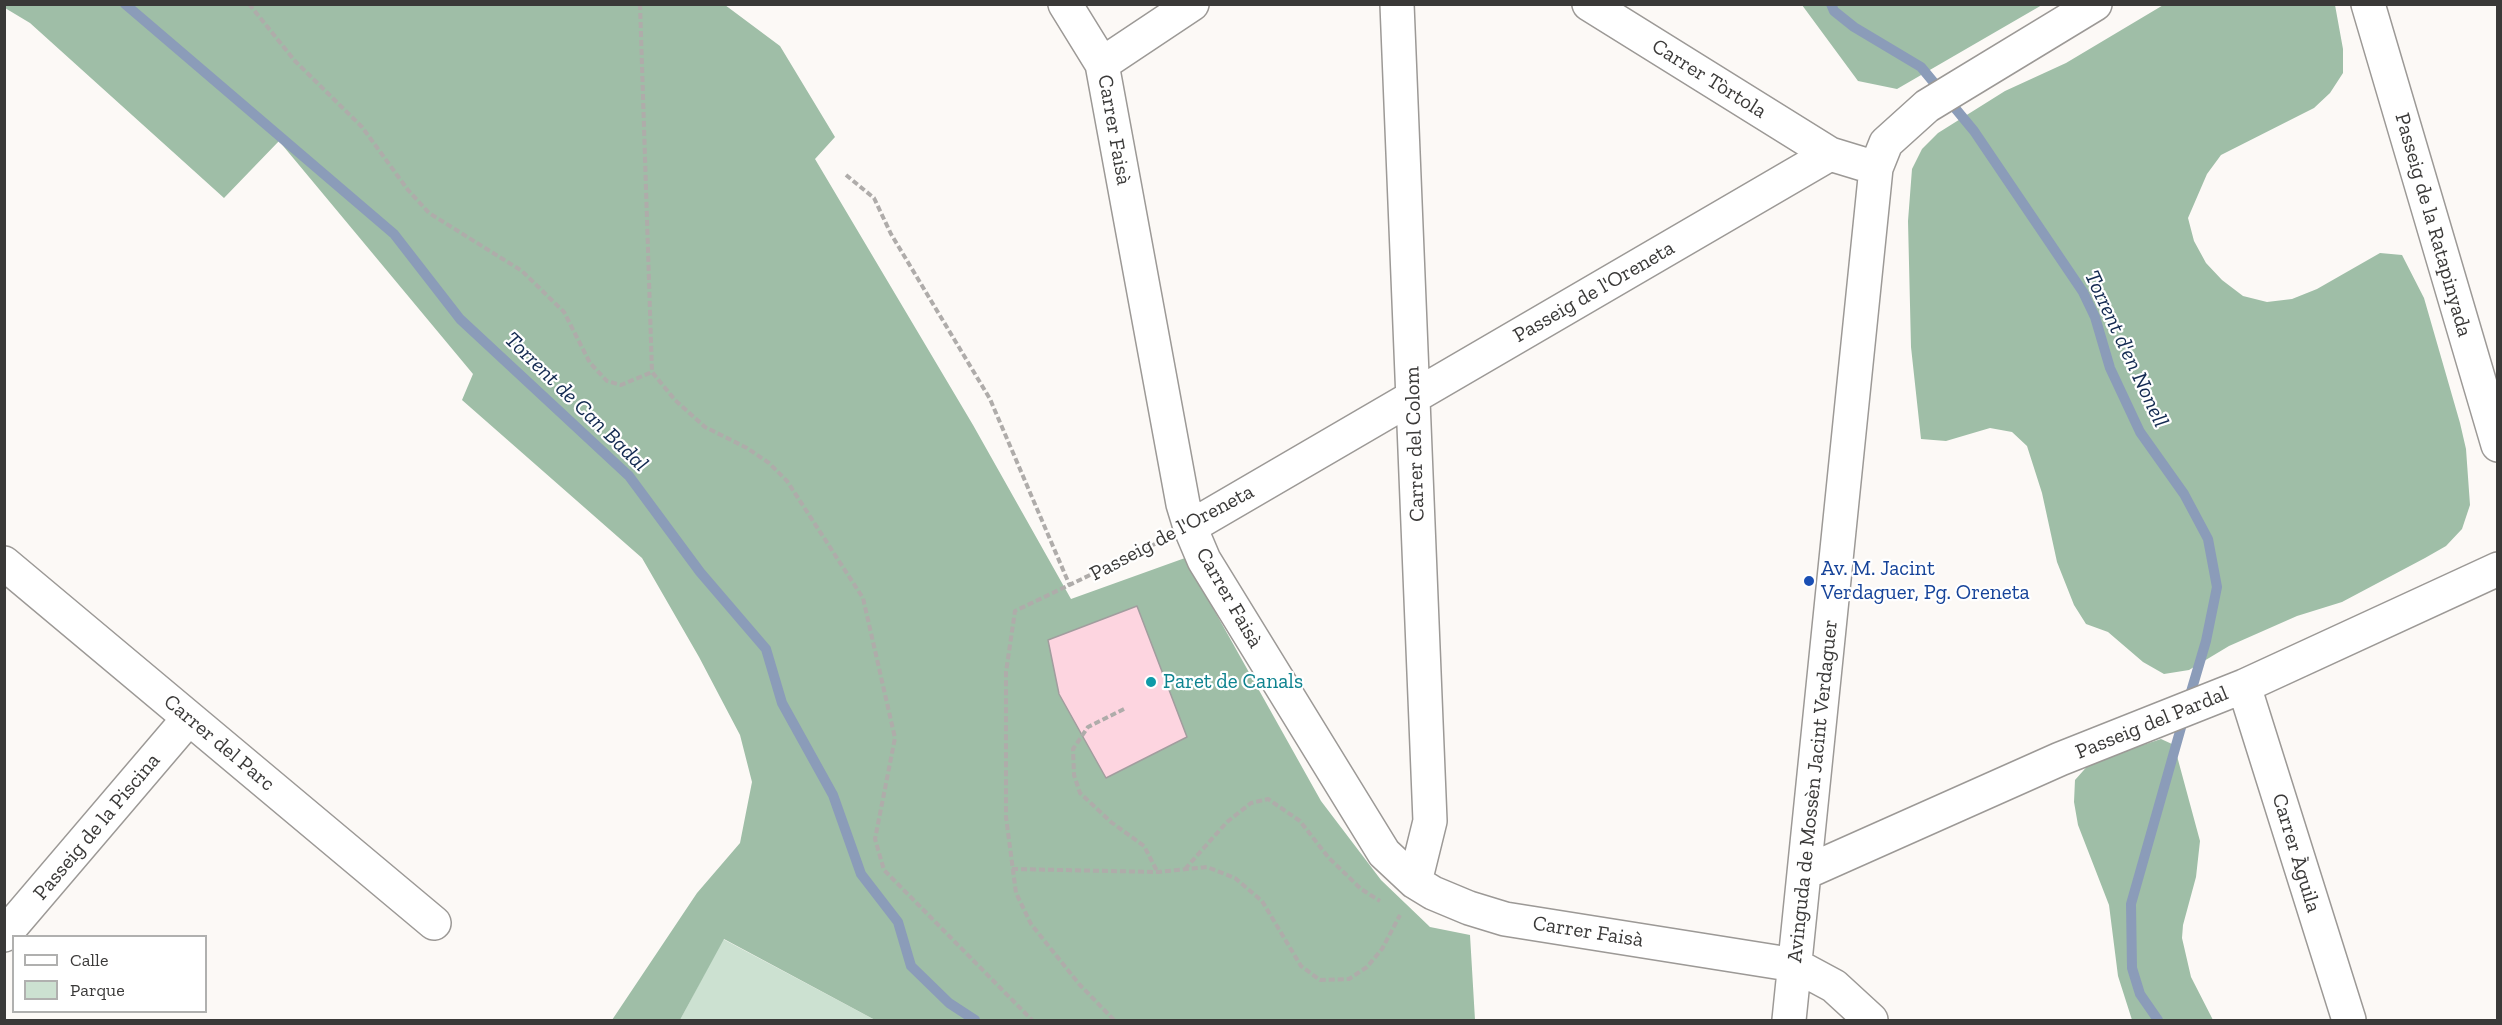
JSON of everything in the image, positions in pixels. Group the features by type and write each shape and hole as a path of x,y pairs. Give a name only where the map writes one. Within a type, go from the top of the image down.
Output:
{"street":[{"name":"Carrer Faisà","path":"1065,4 1102,64 1180,492 1190,527 1204,560 1384,853 1415,882 1468,908 1505,919 1794,964 1834,986 1871,1020"},
{"path":"1102,64 1192,4"},
{"name":"Carrer del Colom","path":"1397,4 1430,821 1415,882"},
{"name":"Carrer Tòrtola","path":"1588,4 1830,154"},
{"path":"1830,154 1876,168 1886,143 1927,106 2095,4"},
{"name":"Passeig de la Ratapinyada","path":"2368,4 2498,445"},
{"name":"Passeig de l'Oreneta","path":"1190,527 1830,154"},
{"name":"Avinguda de Mossèn Jacint Verdaguer","path":"1789,1020 1876,168"},
{"name":"Carrer del Parc","path":"4,563 434,923"},
{"name":"Passeig del Pardal","path":"1804,873 2060,759 2244,686 2498,569"},
{"name":"Carrer Àguila","path":"2244,686 2349,1020"},
{"name":"Passeig de la Piscina","path":"4,935 189,718"}],"path":[{"path":"249,4 295,61 362,127 408,190 429,213 522,271 564,312 590,363 607,381 621,385 652,372"},
{"path":"640,4 652,372 675,400 705,427 762,458 787,481 863,598 894,738 875,838 884,870 1032,1020"},
{"path":"846,175 874,198 891,234 990,399 1070,586"},
{"name":"Passeig de l'Oreneta","path":"1012,869 1006,817 1006,672 1015,611 1190,527"},
{"path":"1124,709 1088,727 1073,749 1074,775 1080,793 1111,822 1144,846 1158,872"},
{"path":"1185,869 1227,822 1251,803 1268,799 1300,821 1328,857 1361,889 1381,902"},
{"path":"1114,1020 1079,984 1031,924 1016,893 1012,869 1158,872 1207,867 1235,878 1262,901 1301,966 1320,980 1349,979 1366,967 1382,949 1401,915 1391,908"}],"green space":[{"path":"5,4 725,5 780,46 835,137 815,159 973,425 1071,599 1185,558 1321,801 1381,880 1430,927 1470,935 1475,1020 875,1020 724,939 680,1020 612,1020 697,893 740,843 752,782 740,735 699,657 642,558 462,400 473,374 279,141 224,198 30,23 5,8"},
{"path":"2165,4 2335,5 2343,49 2343,73 2330,93 2314,108 2221,155 2207,174 2188,218 2194,241 2206,263 2222,280 2243,296 2267,302 2292,299 2317,289 2380,253 2402,255 2424,298 2460,423 2466,449 2470,505 2462,529 2446,546 2425,558 2342,602 2297,616 2229,646 2189,670 2164,674 2143,662 2108,632 2086,624 2074,605 2057,562 2042,493 2027,446 2012,432 1990,428 1946,441 1921,439 1911,347 1908,221 1912,169 1922,149 1938,133 2005,91 2066,63"},
{"path":"1802,5 2042,5 1897,89 1858,81"},
{"path":"2161,739 2172,744 2177,756 2200,841 2196,877 2183,925 2182,938 2191,977 2213,1020 2132,1020 2118,976 2109,905 2078,825 2074,802 2075,780 2091,762"},
{"path":"723,939 875,1020 680,1020"}],"building":[{"path":"1137,606 1187,737 1106,778 1059,694 1048,640"}],"waterway":[{"name":"Torrent de Can Badal","path":"125,4 394,234 460,319 629,476 700,572 766,649 782,703 833,795 861,874 898,922 911,966 949,1003 975,1020"},
{"name":"Torrent d'en Nonell","path":"1831,4 1834,11 1854,27 1921,67 1974,131 2083,292 2095,317 2110,368 2140,432 2184,494 2208,539 2217,587 2206,641 2188,702"},
{"name":"Torrent d'en Nonell","path":"2158,1020 2140,994 2132,968 2131,904 2184,717"}],"place":[{"name":"Av. M. Jacint Verdaguer, Pg. Oreneta","path":"1809,581"},
{"name":"Paret de Canals","path":"1151,682"}]}
